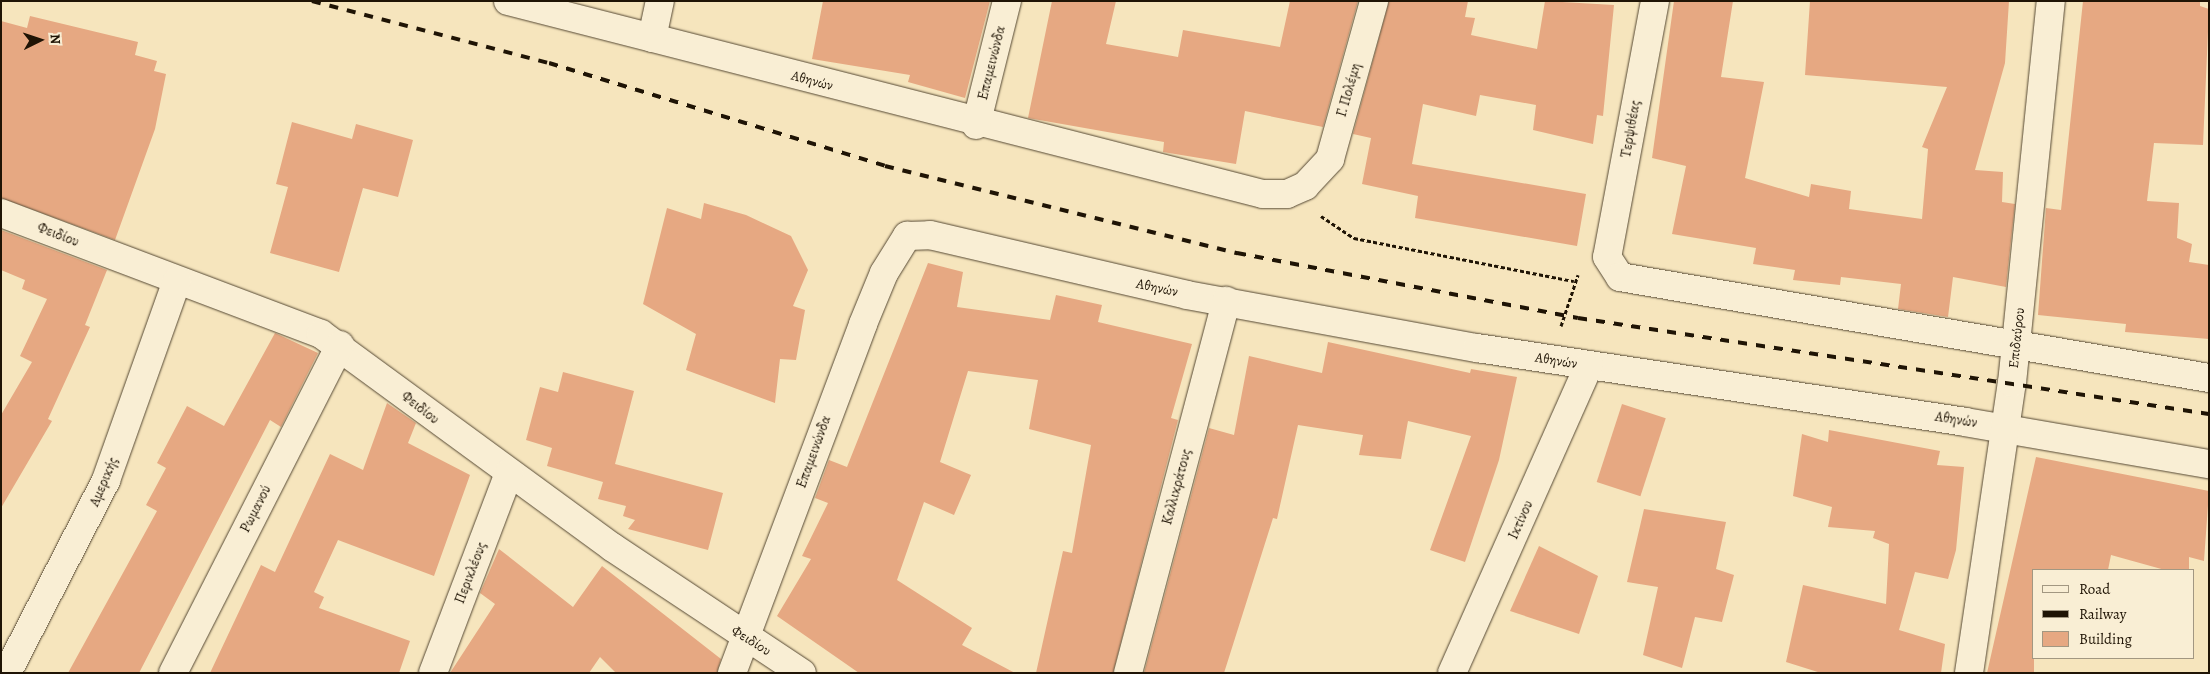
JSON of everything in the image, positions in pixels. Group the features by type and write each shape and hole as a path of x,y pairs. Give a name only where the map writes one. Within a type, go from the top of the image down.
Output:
{"street":[{"name":"Αθηνών","path":"508,1 976,125 1263,194 1287,194"},
{"path":"652,38 660,1"},
{"name":"Επαμεινώνδα","path":"976,125 1007,1"},
{"name":"Γ. Πολέμη","path":"1287,194 1318,176 1330,159 1374,1"},
{"name":"Τερψιθέας","path":"1607,257 1654,1"},
{"name":"Επιδαύρου","path":"1969,673 2006,429 2051,1"},
{"name":"Φειδίου","path":"1,213 178,281 277,315 340,345 509,473 746,640 802,673"},
{"name":"Αθηνών","path":"907,236 930,235 1226,302 1549,360 2006,429 2209,464"},
{"name":"Επαμεινώνδα","path":"732,673 746,640 845,369 884,273 907,236"},
{"path":"1607,257 1620,277 1632,282 2016,343 2209,378"},
{"name":"Αμερικής","path":"6,673 106,480 178,281"},
{"name":"Καλλικράτους","path":"1128,673 1226,302"},
{"name":"Ρωμανού","path":"173,673 340,345"},
{"name":"Ικτίνου","path":"1452,673 1589,366"},
{"name":"Περικλέους","path":"433,673 509,473"}],"path":[{"path":"1287,194 1354,238 1574,281"},
{"path":"1549,360 1574,281 1592,257 1607,257"}],"building":[{"path":"823,1 990,1 965,98 908,82 910,75 812,59"},
{"path":"1052,1 1116,1 1106,44 1178,57 1183,30 1280,47 1290,1 1358,1 1323,127 1245,111 1236,164 1163,152 1164,142 1028,118"},
{"path":"1389,1 1468,1 1465,17 1475,18 1471,35 1537,49 1545,1 1614,5 1603,116 1597,115 1593,144 1533,130 1536,105 1480,95 1476,116 1423,104 1412,164 1586,194 1577,246 1415,218 1418,196 1362,184 1371,138 1353,134"},
{"path":"1674,1 1733,1 1721,77 1764,82 1745,178 1809,197 1811,184 1851,191 1849,209 1922,219 1928,149 1922,147 1947,87 1805,75 1810,1 2009,1 2005,63 1975,170 2003,172 2002,202 2015,204 2006,287 1953,277 1948,317 1898,309 1901,284 1841,277 1840,285 1793,280 1795,270 1753,264 1756,248 1672,234 1686,166 1652,158"},
{"path":"2083,1 2200,1 2200,6 2209,9 2203,145 2154,143 2147,201 2179,203 2177,238 2192,244 2189,262 2209,265 2209,339 2125,332 2126,324 2038,315 2046,208 2061,210"},
{"path":"30,16 138,42 135,55 157,61 154,71 166,74 155,129 115,240 1,198 1,21 27,28"},
{"path":"292,122 352,139 356,124 413,140 398,197 363,188 339,272 270,253 288,187 276,184"},
{"path":"704,203 746,215 791,236 808,270 793,306 805,310 796,360 780,359 775,403 686,370 696,334 643,304 667,208 701,219"},
{"path":"1,230 107,270 85,325 90,327 48,419 52,421 1,508 1,415 32,362 20,356 47,299 22,289 25,280 1,270"},
{"path":"928,263 963,272 957,307 1050,320 1056,295 1102,305 1098,322 1192,344 1171,418 1178,420 1113,673 1036,673 1063,551 1072,553 1091,445 1029,429 1038,380 968,371 940,462 971,475 954,515 924,502 897,580 972,628 962,645 1015,673 859,673 777,616 811,559 802,556 828,503 815,498 829,460 847,467"},
{"path":"275,333 318,353 281,427 270,420 139,673 68,673 157,511 146,505 166,468 157,463 187,406 224,426"},
{"path":"1328,342 1470,373 1471,369 1517,377 1499,460 1465,562 1430,550 1471,436 1408,421 1401,459 1359,455 1363,435 1298,425 1277,519 1273,518 1224,673 1144,673 1209,428 1234,435 1249,356 1322,373"},
{"path":"563,372 634,391 615,464 723,493 708,550 628,529 635,520 623,516 626,506 598,499 603,482 547,466 552,448 526,440 540,387 558,392"},
{"path":"387,403 416,423 408,443 470,475 434,576 338,540 314,592 324,597 319,608 410,641 399,673 210,673 261,565 275,572 330,454 363,470"},
{"path":"1622,404 1666,418 1640,496 1597,482"},
{"path":"1829,430 1940,451 1937,465 1964,467 1956,550 1948,579 1915,572 1899,630 1945,644 1941,673 1821,673 1786,662 1803,585 1886,604 1889,544 1873,538 1875,531 1828,527 1832,507 1793,496 1802,434 1828,442"},
{"path":"2036,457 2209,491 2204,561 2189,557 2189,569 2161,569 2111,555 2108,569 2032,569 2032,659 2034,659 2034,673 1987,673"},
{"path":"1644,509 1726,522 1716,569 1734,575 1722,622 1695,617 1682,668 1643,655 1658,587 1627,582"},
{"path":"1539,546 1598,576 1579,634 1510,611"},
{"path":"499,549 573,607 602,566 721,659 717,673 616,673 600,657 589,673 450,673 495,604 480,593"}],"railway":[{"path":"312,1 549,63 885,166 1237,253 1578,318 2209,414"}]}
